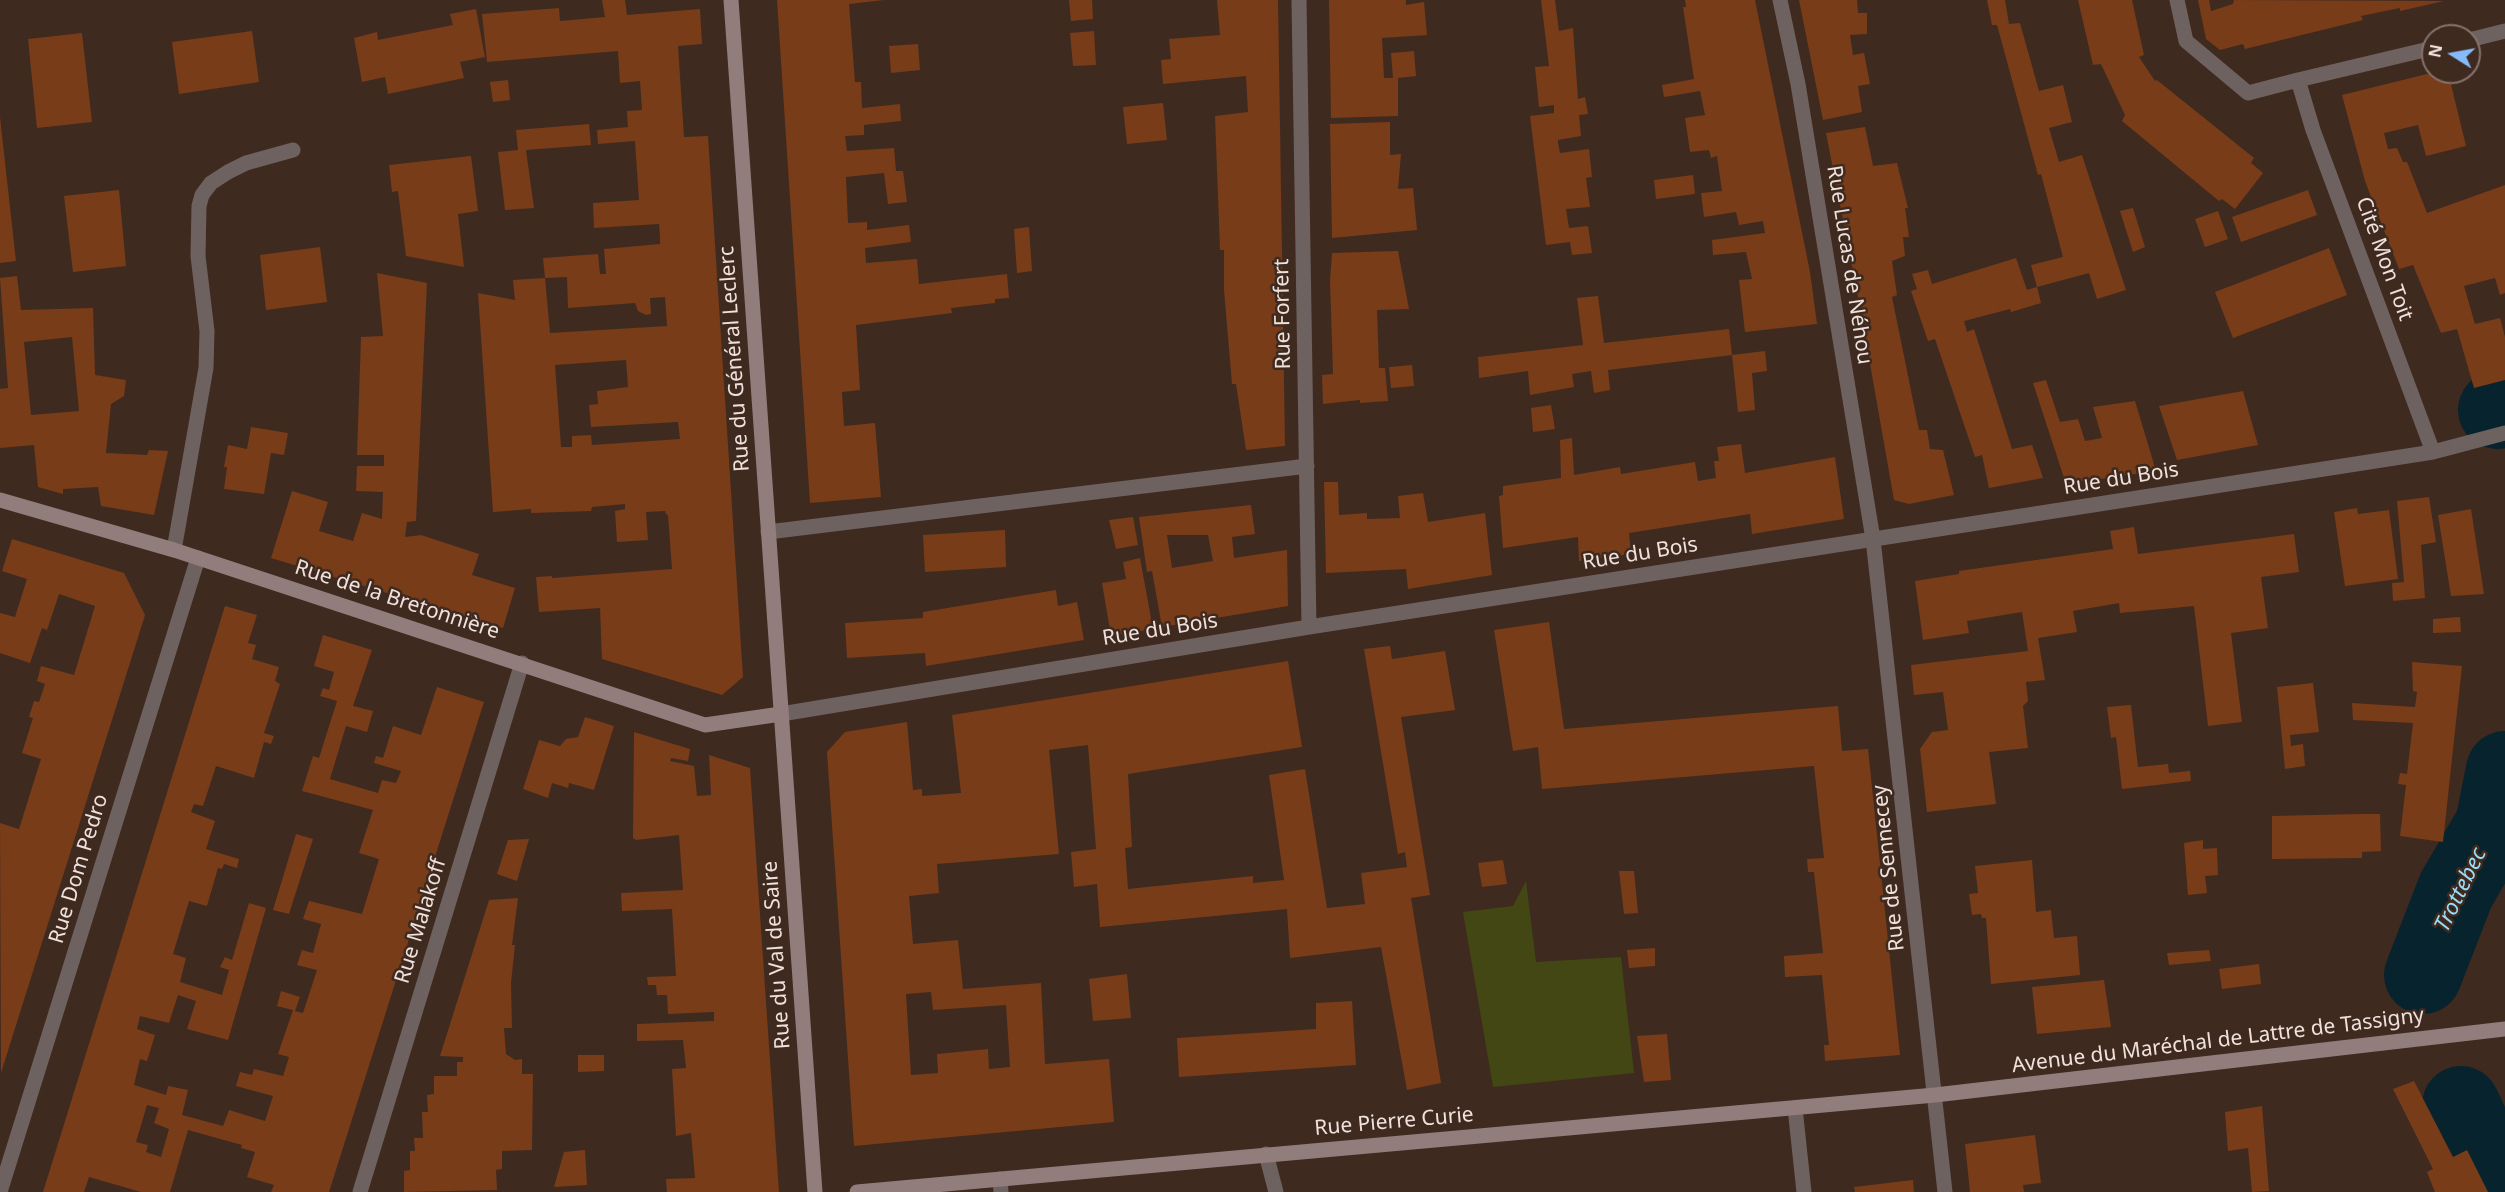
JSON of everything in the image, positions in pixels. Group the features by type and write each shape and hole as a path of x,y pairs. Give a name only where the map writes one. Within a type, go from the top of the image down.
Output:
{"street":[{"name":"Rue du Général Leclerc","path":"731,0 781,714"},
{"name":"Rue Forfert","path":"1299,0 1309,627"},
{"name":"Rue Lucas de Néhou","path":"1780,0 1798,84 1873,539"},
{"path":"2177,0 2186,41 2248,93 2421,51"},
{"path":"2481,37 2505,31"},
{"name":"Cité Mon Toit","path":"2298,80 2313,130 2433,452"},
{"path":"174,550 206,368 207,331 198,256 199,206 202,195 211,183 246,163 293,150"},
{"name":"Rue du Bois","path":"781,714 1309,627 2433,452 2505,433"},
{"path":"768,532 1307,466"},
{"name":"Rue de la Bretonnière","path":"0,500 174,550 705,725 781,714"},
{"name":"Rue de Sennecey","path":"1873,539 1945,1192"},
{"name":"Rue Dom Pedro","path":"0,1192 198,558"},
{"name":"Rue Malakoff","path":"360,1192 522,663"},
{"name":"Rue du Val de Saire","path":"781,714 815,1192"},
{"name":"Avenue du Maréchal de Lattre de Tassigny","path":"1935,1095 2505,1029"},
{"name":"Rue Pierre Curie","path":"857,1192 1000,1186 1266,1154 1935,1095"},
{"path":"1795,1108 1804,1192"},
{"path":"1266,1154 1276,1192"}],"green space":[{"path":"1526,881 1536,962 1621,957 1634,1073 1493,1087 1463,912 1513,906"}],"building":[{"path":"602,0 625,0 627,15 700,9 702,44 678,46 684,137 708,136 743,677 722,695 602,659 600,608 539,612 536,577 552,576 552,578 672,569 668,515 665,511 646,512 648,540 617,542 615,511 625,509 625,504 592,507 591,511 531,513 531,509 493,512 478,293 515,300 513,280 545,278 543,258 598,254 600,274 606,274 604,249 660,244 660,236 659,224 594,228 593,203 639,200 635,141 598,144 597,130 628,127 627,111 642,110 640,81 620,83 618,51 487,62 482,14 559,8 560,21 605,17","holes":["567,277 568,308 635,303 638,311 646,315 651,314 650,298 665,297 667,326 550,333 545,278","626,360 628,387 597,391 598,404 589,405 591,427 678,422 680,439 592,445 591,435 572,436 572,447 561,447 555,365"]},
{"path":"777,0 884,0 849,4 855,82 861,82 862,108 900,104 901,121 864,125 864,135 845,136 847,151 894,148 896,171 903,171 907,202 888,204 884,173 846,177 848,223 867,222 867,230 909,225 911,242 865,248 866,263 917,259 919,284 1007,274 1009,298 995,299 995,303 951,308 952,313 856,325 860,390 842,392 844,426 875,423 881,497 810,503"},
{"path":"1069,0 1092,0 1093,19 1071,21"},
{"path":"1217,0 1278,0 1285,446 1246,450 1236,384 1232,384 1224,290 1224,250 1220,250 1215,116 1248,112 1246,76 1163,84 1161,60 1171,59 1169,39 1220,35"},
{"path":"1329,0 1406,0 1406,5 1424,2 1427,35 1382,38 1384,78 1393,78 1391,53 1414,51 1416,76 1398,78 1398,116 1331,118"},
{"path":"1541,0 1555,0 1559,31 1573,28 1578,99 1585,97 1588,114 1579,115 1581,136 1558,140 1558,143 1560,153 1589,149 1592,177 1586,178 1590,207 1566,209 1569,228 1588,226 1592,253 1572,255 1570,242 1546,245 1530,116 1554,113 1554,105 1539,107 1535,67 1549,66"},
{"path":"1685,0 1755,0 1810,272 1817,324 1745,332 1739,280 1752,279 1746,252 1713,255 1712,240 1765,233 1763,221 1739,225 1736,212 1704,217 1701,193 1722,191 1717,156 1711,158 1709,150 1690,152 1685,118 1705,115 1700,91 1664,97 1662,85 1694,79 1683,7 1686,7"},
{"path":"1799,0 1857,0 1858,13 1867,13 1867,34 1850,35 1853,55 1864,53 1870,84 1858,86 1862,112 1823,120"},
{"path":"1987,0 2005,0 2009,24 2020,23 2039,91 2063,85 2072,122 2049,128 2059,162 2082,155 2126,290 2097,299 2089,273 2037,287 2031,265 2063,257 1997,25 1992,25"},
{"path":"2078,0 2132,0 2144,55 2139,57 2155,81 2157,80 2254,158 2251,163 2263,173 2235,209 2222,199 2219,201 2122,121 2125,115 2101,64 2093,65"},
{"path":"2198,0 2209,0 2211,11 2233,4 2234,0 2444,1 2400,11 2400,8 2361,16 2363,20 2245,49 2243,44 2220,50 2206,39"},
{"path":"476,9 485,57 460,62 464,78 388,94 385,77 362,82 354,38 377,32 378,40 453,25 450,14"},
{"path":"252,31 259,82 179,94 172,42"},
{"path":"1094,31 1096,65 1073,66 1070,33"},
{"path":"82,33 92,122 37,128 28,39"},
{"path":"918,44 920,70 891,73 889,46"},
{"path":"2421,75 2421,84 2451,84 2466,146 2426,156 2418,125 2384,133 2388,149 2397,148 2403,162 2407,162 2427,213 2505,185 2505,293 2500,295 2495,278 2464,286 2475,324 2500,318 2505,337 2505,380 2474,388 2457,329 2441,333 2413,265 2399,269 2365,181 2342,95"},
{"path":"508,80 510,100 493,102 490,82"},
{"path":"1163,103 1167,140 1127,144 1123,107"},
{"path":"0,117 16,261 0,263"},
{"path":"1390,122 1390,155 1401,154 1398,189 1413,188 1417,230 1332,238 1330,124"},
{"path":"589,124 591,145 526,150 534,208 505,210 498,152 518,150 516,130"},
{"path":"1865,127 1873,166 1897,163 1908,208 1905,208 1909,237 1903,237 1905,256 1892,261 1897,295 1892,297 1919,430 1927,430 1930,449 1943,450 1954,495 1909,504 1894,500 1826,133"},
{"path":"471,156 478,211 458,214 464,267 406,256 398,191 392,192 389,165"},
{"path":"1693,175 1695,194 1656,199 1654,180"},
{"path":"119,190 126,266 73,272 64,196"},
{"path":"2308,190 2317,215 2241,242 2232,217"},
{"path":"2133,208 2145,247 2133,252 2120,211"},
{"path":"2218,211 2228,239 2205,247 2195,219"},
{"path":"1029,227 1032,271 1017,273 1014,229"},
{"path":"320,247 327,302 266,310 260,255"},
{"path":"2329,248 2347,295 2233,338 2215,292"},
{"path":"1398,251 1409,309 1377,310 1379,368 1385,368 1388,401 1360,403 1360,400 1323,404 1322,375 1333,374 1330,281 1332,253"},
{"path":"2016,258 2027,290 2037,287 2041,303 2011,312 2010,309 1964,321 1967,332 1974,329 2012,449 2032,445 2043,478 1989,488 1982,455 1975,457 1935,339 1928,341 1911,291 1917,289 1912,274 1928,270 1932,284"},
{"path":"377,273 427,283 416,521 407,522 405,537 421,535 479,554 472,575 515,588 503,628 271,558 292,491 328,502 319,531 353,541 362,513 382,519 383,492 356,491 357,466 384,466 384,455 357,455 361,337 383,336"},
{"path":"17,276 21,310 93,308 95,375 126,380 124,396 111,404 106,453 147,455 149,450 168,451 154,515 101,506 98,487 63,489 63,494 38,487 34,445 0,448 0,389 8,388 0,278","holes":["72,337 79,411 31,415 24,342"]},
{"path":"1598,296 1604,343 1729,329 1732,355 1608,370 1610,390 1594,393 1591,371 1572,374 1574,387 1530,395 1528,371 1479,378 1478,357 1583,345 1577,298"},
{"path":"1765,351 1767,371 1752,373 1755,410 1738,412 1732,355"},
{"path":"1412,365 1414,386 1391,388 1389,367"},
{"path":"2046,380 2060,422 2078,419 2085,441 2102,438 2093,407 2135,401 2156,471 2066,484 2033,383"},
{"path":"2243,391 2258,445 2177,460 2159,406"},
{"path":"1551,405 1555,429 1533,432 1531,408"},
{"path":"251,427 288,433 284,455 271,453 264,494 224,489 227,467 224,467 228,445 247,449"},
{"path":"1572,438 1574,475 1620,467 1621,474 1695,462 1698,481 1716,478 1714,461 1719,461 1717,447 1741,444 1745,473 1835,457 1844,519 1752,534 1750,514 1629,533 1631,554 1579,561 1578,537 1503,548 1499,496 1503,495 1503,486 1561,478 1560,440"},
{"path":"1324,482 1338,482 1339,515 1367,513 1367,519 1400,518 1398,496 1423,493 1428,522 1485,513 1492,575 1408,589 1406,569 1326,573"},
{"path":"2429,497 2436,542 2421,545 2425,598 2393,601 2392,583 2404,582 2397,501"},
{"path":"1251,505 1255,534 1232,537 1234,558 1287,550 1288,606 1162,627 1152,571 1147,572 1139,517","holes":["1167,535 1208,535 1213,561 1172,568"]},
{"path":"2357,508 2358,514 2389,510 2398,579 2345,586 2334,512"},
{"path":"2471,509 2484,594 2451,596 2438,515"},
{"path":"1133,517 1138,545 1116,549 1109,520"},
{"path":"2134,527 2138,554 2294,534 2299,572 2261,577 2268,628 2231,633 2242,722 2208,726 2194,606 2120,613 2119,603 2073,611 2077,632 2038,638 2045,680 2026,682 2028,701 2023,706 2028,748 1989,752 1996,804 1927,812 1920,749 1932,732 1948,730 1943,692 1914,695 1911,665 2028,651 2022,612 1967,621 1969,633 1923,640 1915,581 1959,574 1959,571 2113,549 2110,531"},
{"path":"1005,530 1006,567 925,572 923,535"},
{"path":"12,539 124,573 145,615 1,1073 0,823 19,829 41,759 22,753 33,718 29,717 34,701 39,702 45,684 37,681 41,666 74,675 95,606 59,594 47,630 42,628 30,663 0,653 0,613 15,617 27,579 2,571"},
{"path":"1140,558 1153,629 1111,636 1102,583 1126,579 1123,562"},
{"path":"1056,590 1058,606 1077,602 1084,640 926,666 925,653 847,658 845,623 923,618 923,612"},
{"path":"225,606 257,615 248,643 256,645 252,659 279,667 275,681 280,684 264,733 274,736 271,744 264,742 254,778 216,766 203,806 194,804 191,812 215,821 206,849 239,859 237,868 224,864 222,869 218,868 207,906 189,901 173,954 186,958 180,982 222,995 229,970 220,967 225,957 232,960 249,903 266,908 228,1040 187,1029 196,1001 178,995 169,1023 140,1016 137,1029 155,1035 147,1061 140,1059 134,1085 166,1095 168,1086 188,1090 182,1115 223,1126 229,1110 265,1121 273,1096 236,1086 240,1072 252,1075 254,1069 283,1076 289,1057 278,1054 293,1010 277,1006 281,991 300,997 295,1011 303,1013 317,970 297,965 302,950 313,953 321,924 303,919 309,901 362,914 379,859 359,853 373,810 302,791 313,756 319,758 337,701 320,696 323,688 329,690 334,672 314,666 323,635 372,650 353,706 373,711 367,732 346,726 330,779 378,793 382,780 396,783 401,771 374,763 376,756 383,758 393,726 421,735 437,687 484,702 329,1192 271,1192 274,1185 247,1177 255,1152 241,1148 242,1145 188,1130 170,1192 141,1192 89,1177 84,1192 43,1192","holes":["147,1105 159,1108 154,1123 169,1129 161,1157 146,1152 148,1145 136,1142"]},
{"path":"2460,617 2461,632 2433,633 2433,619"},
{"path":"1549,622 1564,729 1838,706 1842,751 1868,749 1900,1055 1825,1061 1824,1045 1829,1045 1822,975 1785,977 1784,956 1823,953 1814,872 1808,872 1807,859 1824,858 1814,766 1542,789 1538,747 1513,751 1494,630"},
{"path":"1390,646 1392,659 1445,651 1455,710 1401,717 1430,895 1411,898 1441,1083 1407,1090 1381,947 1290,958 1287,909 1100,927 1097,884 1074,887 1071,852 1096,849 1088,745 1049,750 1059,854 937,864 939,893 909,896 913,944 958,940 963,989 1041,983 1045,1064 1109,1059 1114,1122 854,1146 827,752 845,732 907,722 913,790 922,789 922,796 961,793 952,715 1288,661 1302,747 1128,774 1132,847 1125,848 1128,889 1253,876 1253,883 1284,880 1269,775 1305,769 1327,908 1365,904 1361,873 1407,867 1405,852 1398,854 1364,649","holes":["931,992 933,1010 1006,1005 1010,1067 989,1069 988,1049 937,1054 938,1073 911,1075 906,994"]},
{"path":"2412,662 2462,666 2443,842 2400,836 2406,785 2398,784 2400,773 2407,774 2413,723 2353,720 2352,703 2415,707 2417,692 2413,691"},
{"path":"2313,683 2319,732 2290,735 2291,746 2303,744 2305,766 2285,769 2277,687"},
{"path":"2131,705 2138,767 2168,764 2169,773 2190,771 2191,781 2122,789 2116,737 2111,738 2107,707"},
{"path":"585,717 614,726 594,790 569,783 568,788 552,783 548,798 523,789 539,740 560,746 566,739 578,737"},
{"path":"634,732 690,749 688,761 671,758 670,761 694,766 697,796 711,795 709,755 750,768 779,1192 667,1192 666,1179 695,1178 691,1133 676,1136 672,1069 686,1068 683,1040 637,1041 637,1024 714,1021 714,1012 668,1014 667,995 657,995 656,985 648,985 647,977 676,976 672,909 622,911 621,893 683,890 679,835 636,840 633,838"},
{"path":"2380,814 2381,851 2362,852 2362,858 2272,859 2272,816"},
{"path":"296,834 313,839 289,914 273,910"},
{"path":"529,839 517,881 497,874 508,840"},
{"path":"2203,840 2203,849 2217,848 2218,875 2205,876 2207,893 2188,895 2184,843"},
{"path":"1503,860 1507,884 1482,887 1478,863"},
{"path":"2032,860 2036,912 2051,910 2054,938 2077,936 2080,975 1991,984 1986,918 1982,918 1981,914 1972,915 1969,894 1978,893 1975,866"},
{"path":"1619,871 1634,871 1638,913 1624,914"},
{"path":"518,898 512,945 515,945 511,983 512,1028 504,1028 506,1054 515,1060 522,1059 522,1074 533,1074 532,1150 502,1151 502,1169 496,1170 497,1190 404,1192 404,1171 410,1170 410,1151 415,1151 414,1138 423,1138 422,1112 428,1112 427,1095 434,1094 434,1076 457,1076 457,1062 463,1062 463,1057 440,1056 489,900"},
{"path":"1655,948 1655,966 1629,968 1627,950"},
{"path":"2209,950 2211,961 2169,965 2167,953"},
{"path":"2259,964 2261,984 2222,989 2219,969"},
{"path":"1127,974 1131,1018 1093,1021 1089,979"},
{"path":"2104,980 2111,1027 2037,1034 2032,987"},
{"path":"1352,1001 1356,1065 1179,1077 1177,1038 1316,1029 1316,1003"},
{"path":"1667,1034 1671,1080 1644,1082 1637,1036"},
{"path":"578,1055 604,1055 604,1071 578,1072"},
{"path":"2414,1081 2453,1157 2467,1150 2488,1192 2435,1192 2427,1172 2433,1169 2393,1089"},
{"path":"2262,1106 2269,1191 2252,1192 2248,1148 2228,1151 2225,1112"},
{"path":"2035,1135 2041,1183 2023,1185 2024,1192 1970,1192 1965,1144"},
{"path":"585,1150 587,1185 554,1187 564,1152"},
{"path":"1913,1180 1914,1192 1855,1192 1854,1187"}],"waterway":[{"name":"Trottebec","path":"2497,410 2505,401"},
{"name":"Trottebec","path":"2423,975 2456,890 2494,825 2505,770"},
{"path":"2461,1105 2501,1192"}]}
